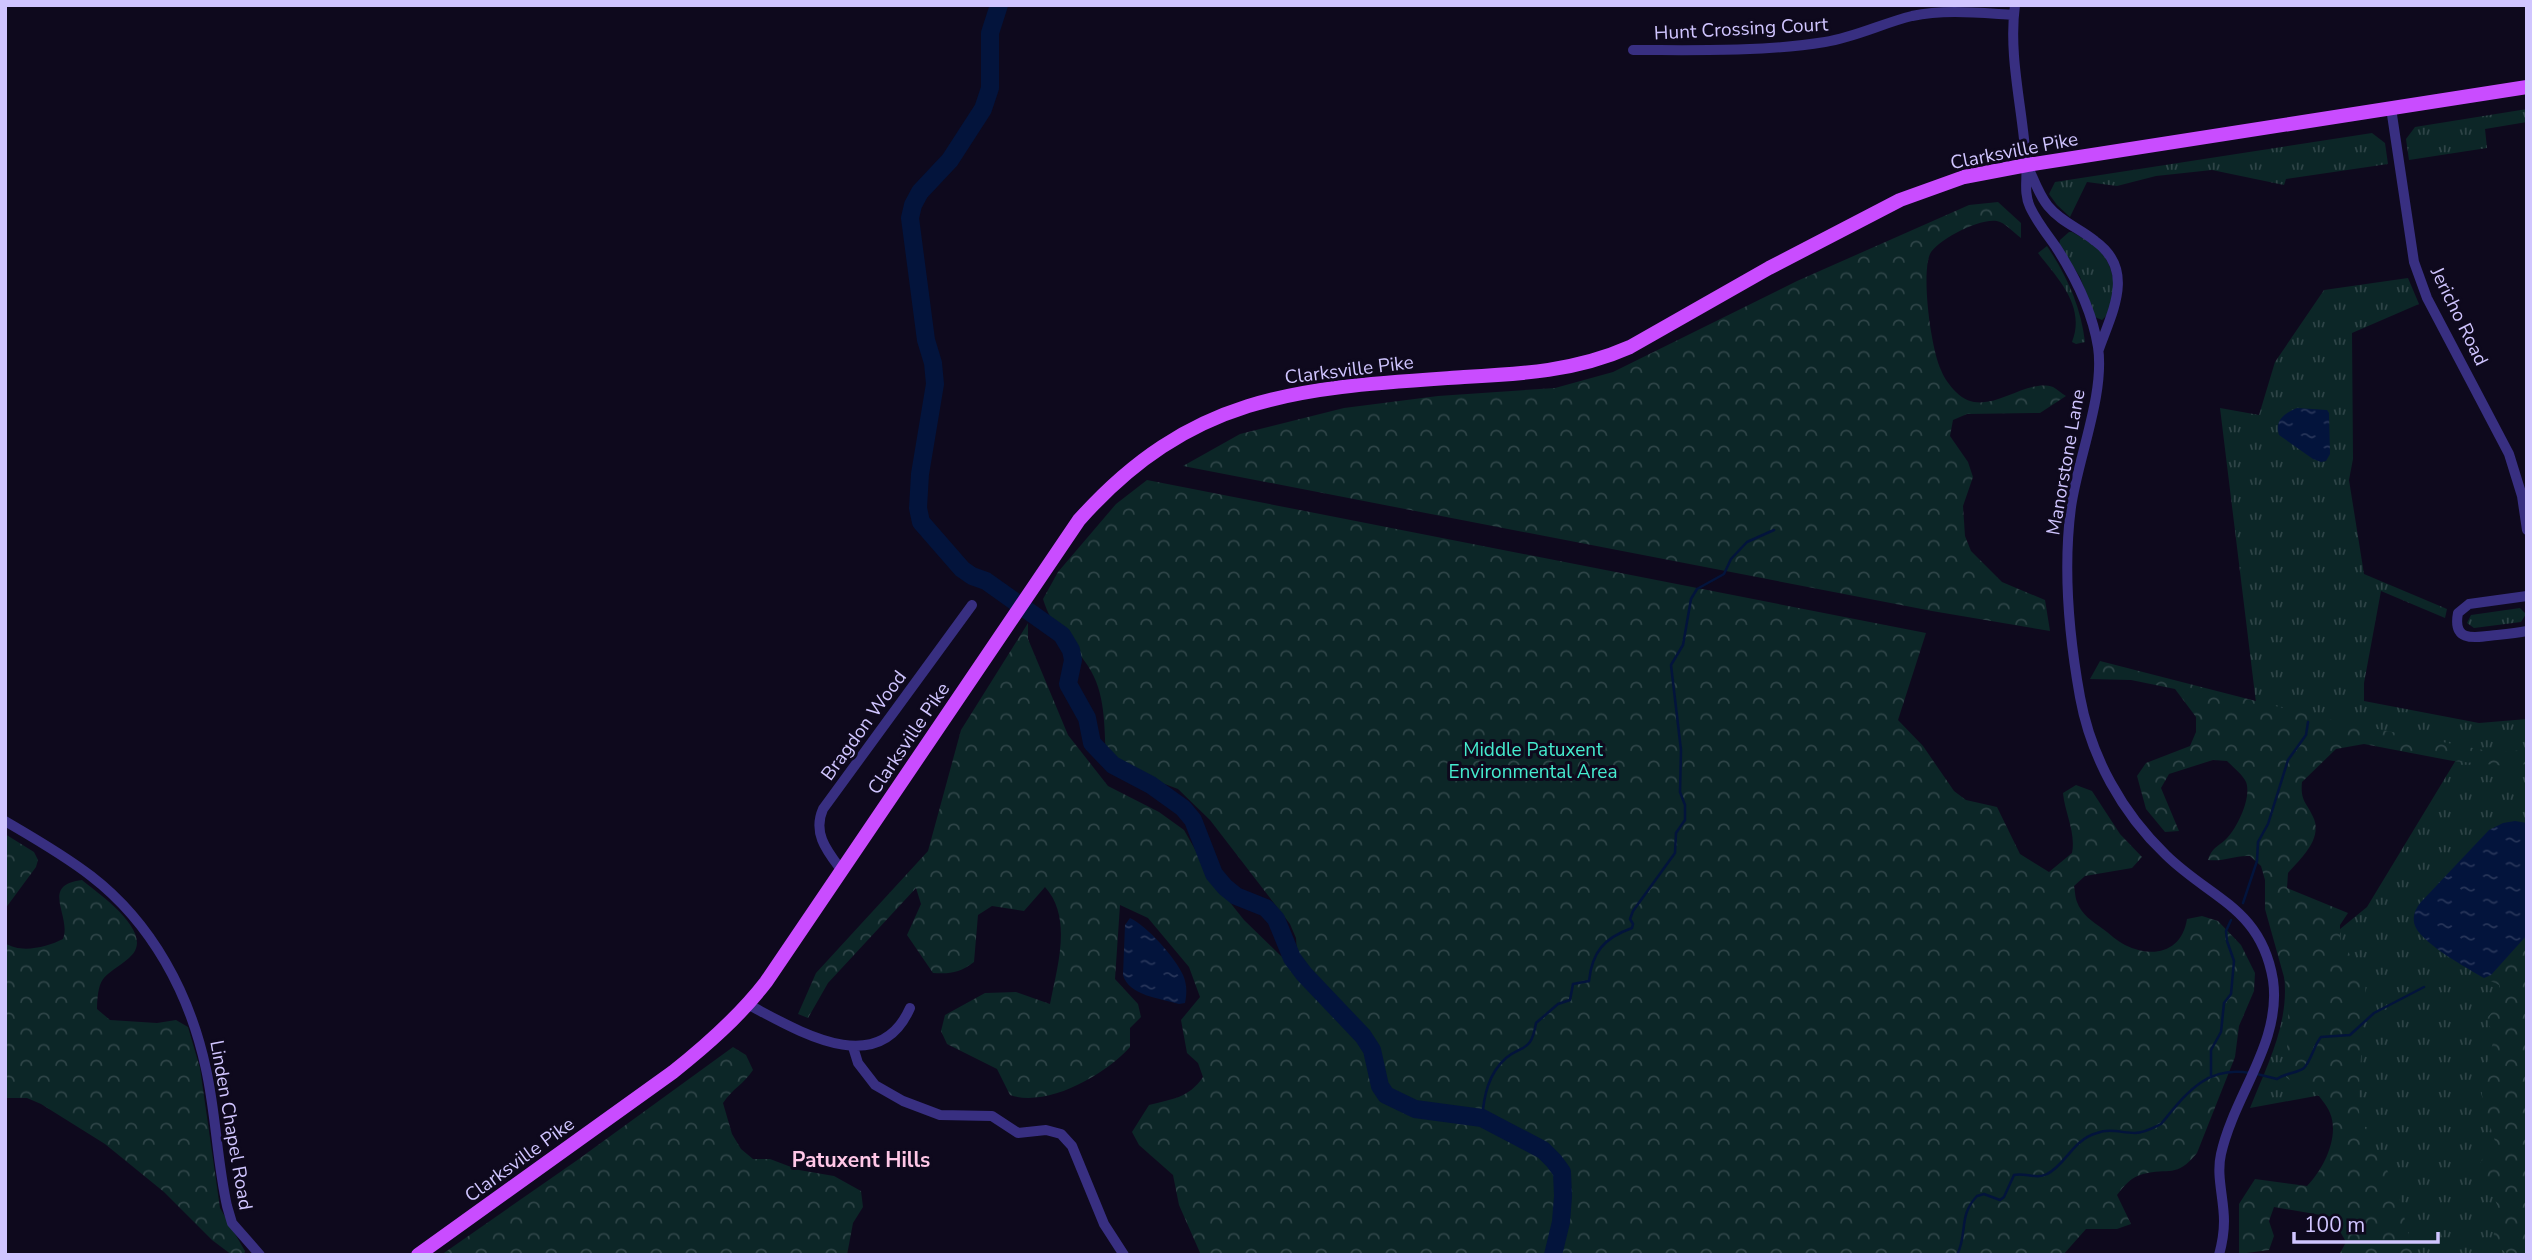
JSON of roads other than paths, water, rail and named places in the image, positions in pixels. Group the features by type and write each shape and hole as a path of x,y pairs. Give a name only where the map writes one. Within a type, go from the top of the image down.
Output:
{"main road":[{"name":"Clarksville Pike","path":"418,1255 673,1072 700,1051 749,1005 1079,520 1118,480 1177,437 1230,411 1274,397 1318,388 1561,370 1607,358 1821,240 1900,200 1964,177 2527,87"}],"street":[{"name":"Hunt Crossing Court","path":"1633,50 1710,50 1807,45 1843,39 1914,16 2014,10"},
{"path":"2014,10 2014,52 2027,165"},
{"name":"Jericho Road","path":"2391,108 2414,262 2427,298 2509,454 2522,496 2527,530"},
{"name":"Manorstone Lane","path":"2027,165 2025,190 2028,201 2040,226 2081,289 2098,350"},
{"name":"Manorstone Lane","path":"2027,165 2048,206 2067,224 2104,247 2119,278 2117,299 2098,350 2095,396 2076,480 2069,537 2071,622 2080,698 2093,747 2101,766 2137,824 2168,858 2246,918 2264,948 2272,978 2274,1002 2269,1028 2261,1054 2224,1142 2219,1165 2224,1219 2219,1255"},
{"path":"2527,596 2469,604 2458,613 2457,625 2462,634 2474,638 2527,631"},
{"name":"Bragdon Wood","path":"842,871 823,845 820,835 820,816 823,809 972,605"},
{"name":"Linden Chapel Road","path":"5,821 64,856 93,877 119,901 162,955 188,1007 199,1039 232,1223 260,1255"},
{"path":"749,1005 820,1040 853,1047 874,1043 893,1034 904,1022 910,1008"},
{"path":"853,1047 858,1063 875,1085 903,1101 940,1115 992,1116 1018,1133 1046,1130 1068,1139 1104,1224 1124,1255"}],"water":[{"path":"2297,408 2327,410 2329,413 2330,454 2326,461 2313,459 2279,435 2279,421"},
{"path":"2515,821 2527,823 2527,935 2491,975 2484,978 2428,942 2416,928 2414,914 2421,902 2489,830"},
{"path":"1130,918 1152,935 1179,968 1186,985 1185,1003 1179,1004 1146,995 1126,982 1123,975 1125,925"}],"waterway":[{"path":"999,5 990,33 990,88 983,109 950,160 920,192 910,218 926,340 933,363 935,384 920,474 918,508 921,522 962,569 986,581 1062,635 1071,650 1073,660 1068,684 1087,718 1092,743 1113,765 1151,785 1183,808 1193,820 1214,874 1236,896 1266,908 1276,919 1292,958 1363,1036 1372,1050 1380,1086 1386,1095 1415,1109 1482,1118 1543,1150 1554,1161 1562,1172 1563,1196 1561,1222 1553,1255"},
{"path":"1482,1118 1491,1078 1500,1064 1529,1044 1536,1023 1558,1004 1570,1000 1573,984 1589,981 1593,962 1601,947 1614,936 1632,928 1630,919 1633,911 1675,853 1676,833 1685,820 1685,805 1680,792 1681,750 1671,665 1683,645 1691,599 1697,589 1724,574 1731,559 1747,542 1774,530"},
{"path":"2243,903 2257,861 2258,842 2268,824 2288,760 2306,735 2308,722"},
{"path":"2211,1075 2211,1050 2221,1032 2224,1003 2231,994 2234,961 2226,931 2231,920"},
{"path":"2257,1074 2277,1079 2301,1070 2321,1037 2350,1035 2374,1013 2424,987"},
{"path":"1957,1255 1967,1211 1977,1196 1984,1194 2000,1200 2014,1175 2047,1174 2088,1136 2107,1131 2135,1133 2148,1130 2161,1124 2198,1084 2221,1073 2250,1073"}],"district":[{"name":"Patuxent Hills","path":"861,1160"}],"park label":[{"name":"Middle Patuxent Environmental Area","path":"1533,760"}]}
